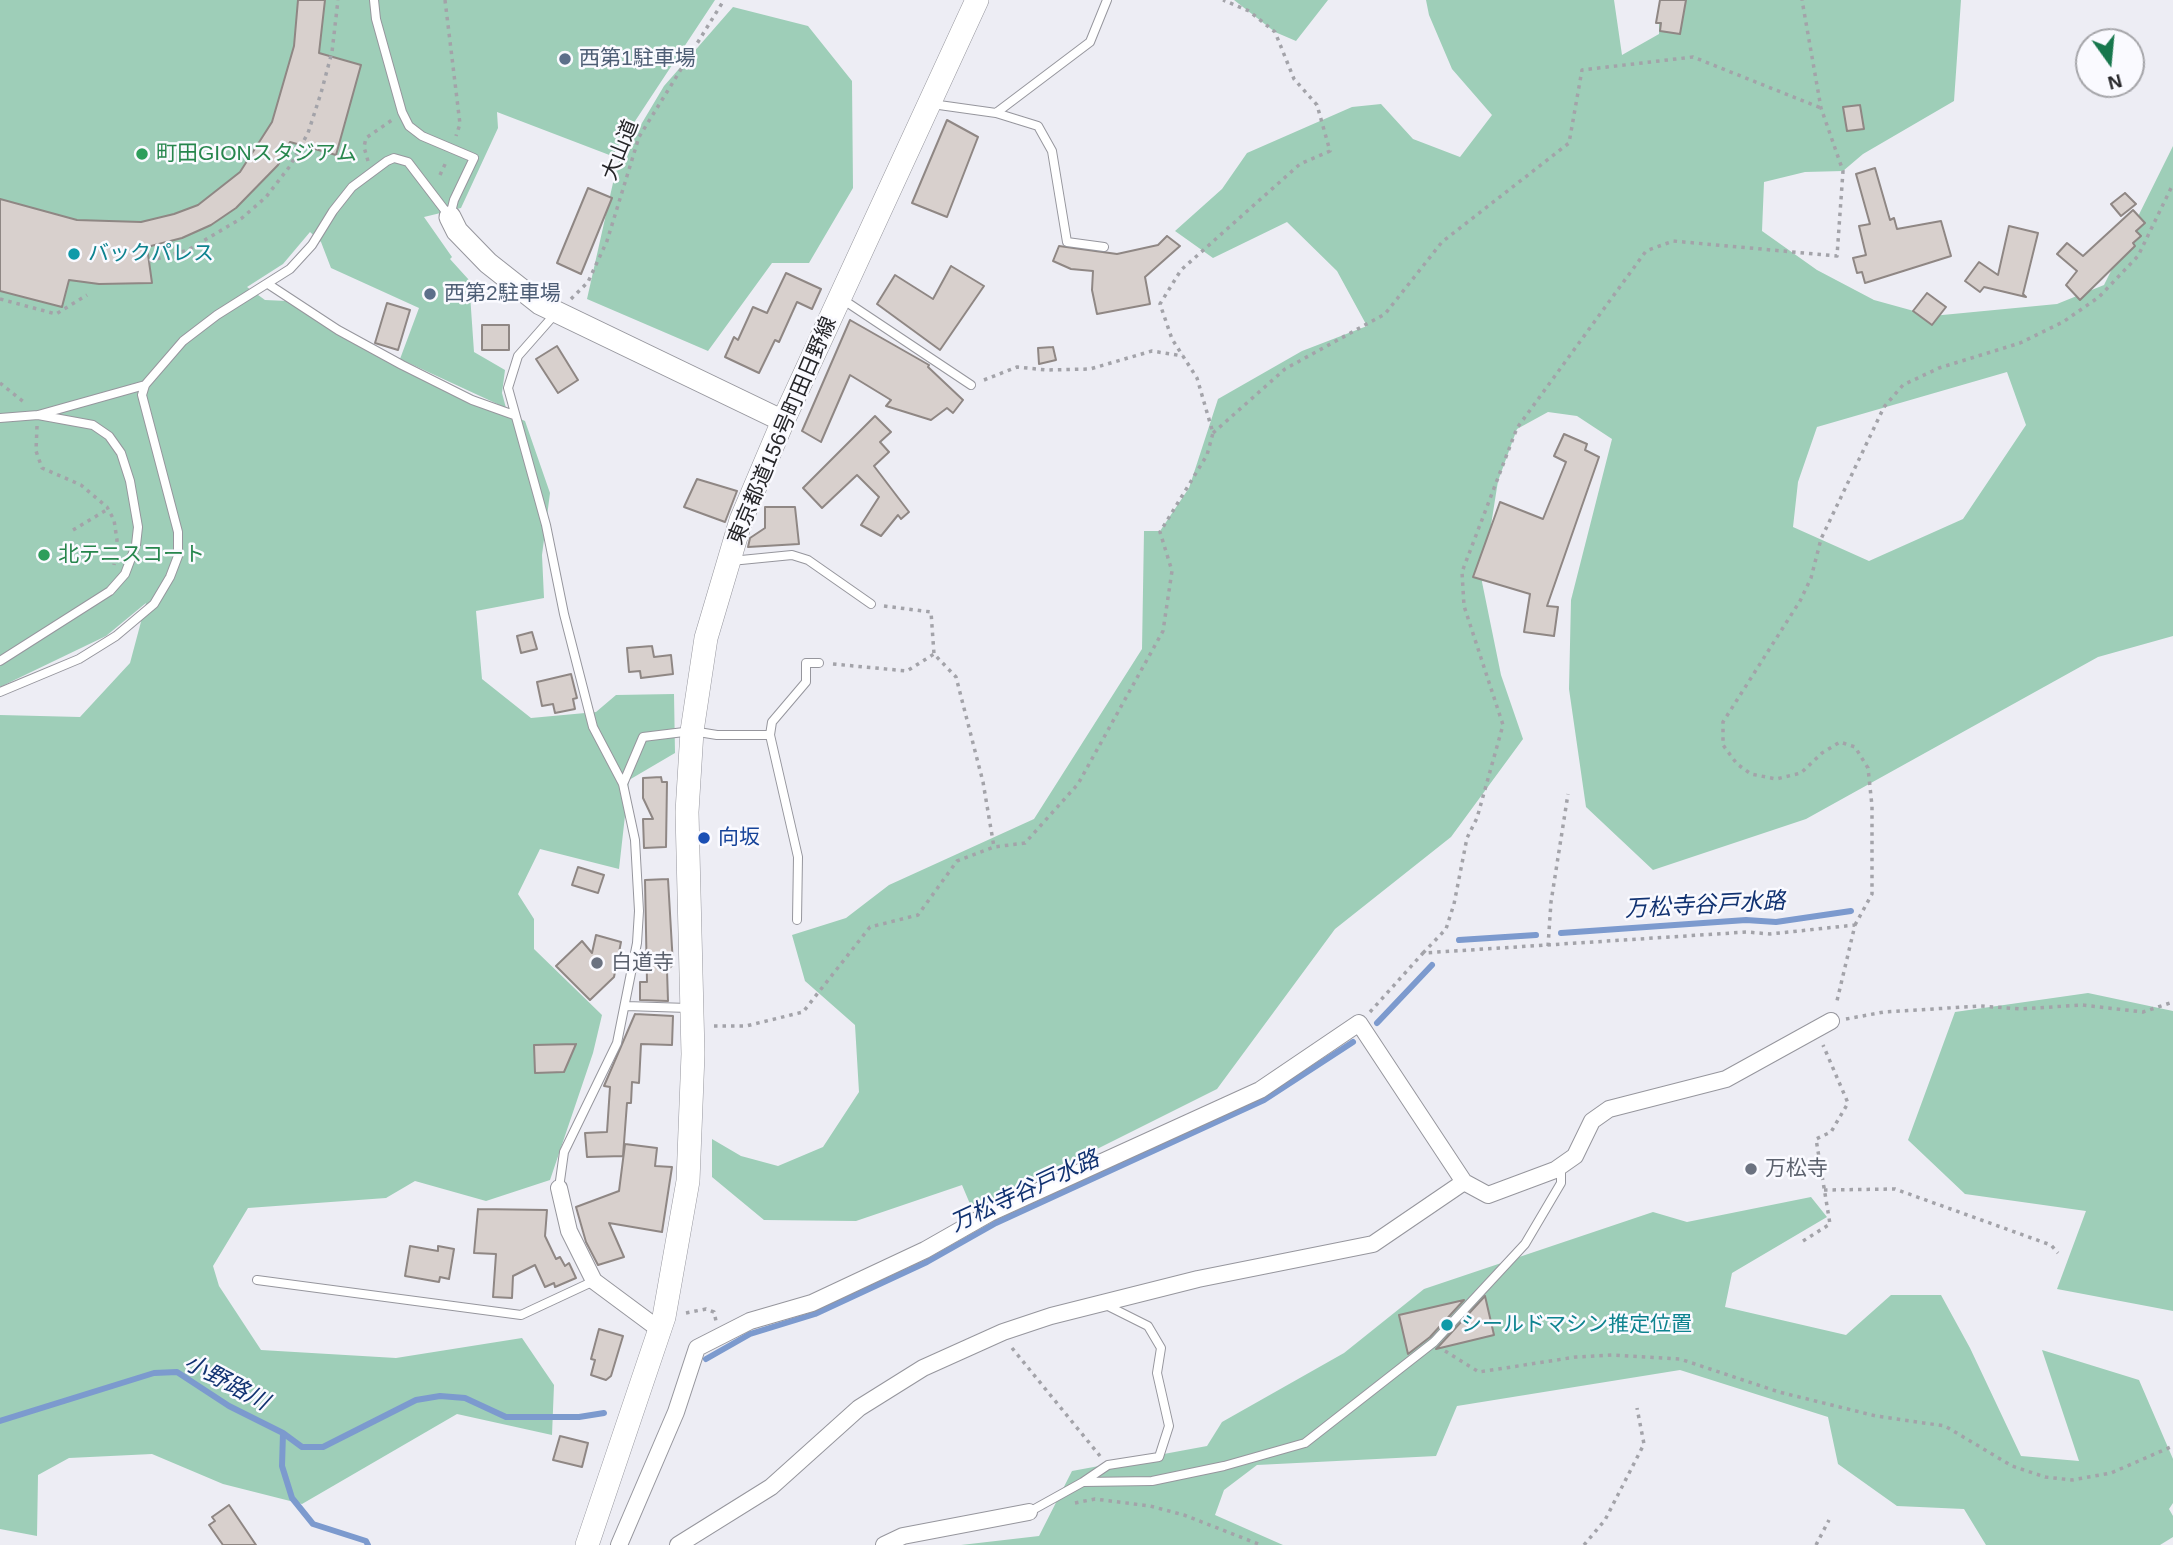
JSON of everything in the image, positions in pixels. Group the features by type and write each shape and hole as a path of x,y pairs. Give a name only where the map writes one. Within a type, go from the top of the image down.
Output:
{"main road":[{"name":"東京都道156号町田日野線","path":"587,1545 660,1330 688,1181 693,1121 687,812 692,731 706,638 741,520 783,421 977,0"}],"street":[{"path":"450,217 457,231 488,263 540,304 783,421"},
{"path":"619,1545 676,1412 698,1348 750,1321 812,1303 925,1250 990,1213 1259,1090 1359,1023 1464,1182 1488,1195 1561,1166 1575,1156 1592,1121 1609,1109 1726,1079 1831,1021"},
{"path":"678,1545 771,1487 859,1408 923,1368 1003,1332 1102,1303 1224,1273 1373,1244 1464,1182"},
{"path":"559,1188 569,1231 594,1281 660,1330"},
{"path":"884,1545 903,1536 1029,1512"}],"lane":[{"path":"374,0 376,19 402,112 409,126 422,136 474,158 454,201 450,217"},
{"path":"996,113 1090,42 1107,0"},
{"path":"930,104 996,113 1038,126 1048,142 1062,198 1067,242 1104,247"},
{"path":"0,692 79,659 116,636 154,604 170,577 178,556 178,532 142,404 145,385 183,341 217,315 290,269 312,245 332,211 352,187 394,158 408,162 450,217"},
{"path":"268,284 338,330 402,365 472,400 514,415"},
{"path":"840,298 971,385"},
{"path":"557,312 530,341 512,371 508,388 546,525 564,614 593,727 623,784 635,840 639,888 637,943 617,1043 564,1152 559,1188"},
{"path":"0,418 38,415 145,385"},
{"path":"0,661 110,591 125,574 136,545 138,527 121,453 109,436 93,425 38,415"},
{"path":"727,561 792,555 808,560 871,604"},
{"path":"797,920 798,857 770,735 772,722 806,682 806,663 819,663"},
{"path":"623,784 643,737 692,731 717,736 770,735"},
{"path":"626,1006 691,1015"},
{"path":"1083,1482 1152,1481 1224,1466 1305,1443 1434,1342 1525,1244 1561,1183 1561,1166"},
{"path":"257,1280 521,1315 594,1281"},
{"path":"1029,1512 1108,1465 1158,1457 1169,1426 1157,1373 1161,1348 1148,1326 1102,1303"}],"path":[{"path":"149,261 188,250 243,218 266,197 290,166 308,133 321,93 332,52 338,0"},
{"path":"440,175 460,124 444,0"},
{"name":"大山道","path":"557,312 588,282 607,241 639,137 724,0"},
{"path":"691,1015 724,1027 746,1026 803,1012 870,927 918,915 957,861 994,847 1025,843 1078,785 1163,632 1172,570 1160,532 1207,455 1213,433 1197,378 1172,339 1160,304 1181,270 1300,164 1330,151 1317,105 1294,79 1275,32 1249,11 1223,0"},
{"path":"1359,1023 1446,929 1454,904 1467,838 1477,818 1503,725 1464,606 1462,572 1517,428 1646,251 1673,241 1837,256 1843,171 1821,108 1802,0"},
{"path":"1213,433 1285,369 1385,314 1442,242 1569,143 1582,70 1693,57 1821,108"},
{"path":"375,171 364,147 366,138 402,112"},
{"path":"2173,184 2138,256 2099,297 2063,322 2020,343 1939,368 1903,385 1884,407 1821,539 1811,578 1800,601 1723,722 1723,745 1737,764 1751,774 1776,779 1801,773 1822,753 1840,742 1855,747 1868,768 1872,806 1872,894 1855,925 1831,1021 1897,1011 1981,1006 2021,1009 2082,1004 2143,1012 2173,1002"},
{"path":"0,299 56,314 87,295"},
{"path":"971,385 1017,367 1046,370 1090,369 1152,351 1183,356"},
{"path":"0,383 38,415 36,451 42,468 81,485 108,509 117,540 112,563 125,574"},
{"path":"73,530 108,509"},
{"path":"871,604 931,612 934,654 956,677 983,782 994,847"},
{"path":"819,663 907,671 934,654"},
{"path":"1548,946 1551,902 1568,794"},
{"path":"1423,953 1747,932 1770,934 1855,925"},
{"path":"1803,1241 1830,1224 1816,1139 1831,1132 1848,1103 1816,1030"},
{"path":"1824,1190 1895,1189 2051,1245 2058,1253"},
{"path":"1003,1332 1017,1358 1108,1465"},
{"path":"1434,1342 1455,1359 1479,1372 1576,1357 1612,1355 1680,1359 1779,1392 1876,1416 1945,1426 2012,1466 2045,1477 2072,1480 2111,1473 2173,1446"},
{"path":"1584,1545 1605,1520 1644,1444 1637,1408"},
{"path":"1069,1504 1095,1499 1150,1506 1184,1515 1261,1545"},
{"path":"1816,1545 1829,1520"}],"green space":[{"path":"0,0 715,0 612,156 497,112 498,128 461,208 424,217 452,257 450,259 469,280 474,352 505,370 502,393 506,408 400,359 419,308 331,268 321,242 310,232 283,264 247,287 265,300 287,301 401,367 525,421 550,493 542,555 544,598 476,611 482,679 531,718 596,712 616,695 674,694 675,753 629,780 619,869 540,849 518,894 534,919 534,949 602,1015 593,1053 550,1180 486,1201 415,1181 386,1198 248,1208 213,1266 219,1286 261,1350 396,1358 522,1338 554,1385 552,1435 457,1414 302,1504 223,1484 152,1454 69,1458 38,1475 37,1536 0,1529 0,715 80,717 130,663 146,603 106,636 0,687"},
{"path":"1234,0 1328,0 1296,41 1275,32"},
{"path":"1426,0 1614,0 1622,55 1659,34 1659,0 1961,0 1954,101 1863,154 1843,171 1805,172 1764,182 1762,231 1817,270 1874,300 1932,316 2057,304 2104,285 2173,146 2173,636 2098,657 1806,819 1653,870 1586,807 1569,689 1571,600 1612,439 1577,416 1548,412 1517,429 1498,481 1482,582 1501,675 1523,739 1451,837 1335,929 1217,1089 973,1211 962,1185 856,1221 764,1220 712,1177 712,1139 741,1156 778,1166 823,1147 859,1092 855,1025 805,981 792,935 846,918 889,885 1034,819 1142,649 1144,531 1160,531 1189,488 1218,399 1302,351 1367,326 1337,271 1287,222 1213,258 1175,231 1222,189 1247,153 1352,107 1381,104 1413,139 1460,157 1492,115 1452,69 1429,15","holes":["2007,372 2026,425 1963,519 1869,561 1793,527 1798,482 1817,427"]},
{"path":"733,7 808,26 852,81 853,188 809,263 772,263 708,351 587,299 617,165 664,86"},
{"path":"2088,993 2173,1011 2173,1311 2057,1289 2086,1211 1965,1194 1908,1140 1955,1012"},
{"path":"1811,1197 1827,1217 1732,1273 1725,1307 1846,1335 1891,1295 1941,1295 1970,1348 2021,1456 2079,1461 2042,1350 2139,1380 2173,1459 2173,1503 2169,1509 2173,1516 2173,1537 2160,1545 1986,1545 1964,1509 1897,1506 1838,1464 1828,1417 1680,1370 1457,1406 1436,1456 1257,1465 1224,1490 1215,1515 1283,1545 961,1545 1039,1536 1072,1471 1207,1446 1222,1422 1344,1353 1424,1289 1653,1212 1687,1222"}],"building":[{"path":"298,0 325,0 319,53 361,65 336,155 290,142 278,165 236,208 211,225 182,238 147,247 152,283 99,284 69,280 62,307 0,291 0,199 77,220 141,222 198,205 240,172 272,122 294,46"},
{"path":"1660,0 1686,0 1680,34 1660,31 1661,23 1656,23"},
{"path":"1860,105 1864,129 1847,131 1843,107"},
{"path":"947,120 978,137 947,217 912,203"},
{"path":"1875,168 1890,220 1894,218 1897,229 1941,221 1951,256 1865,283 1862,272 1857,273 1853,258 1866,255 1859,226 1870,224 1856,174"},
{"path":"588,188 612,198 581,274 557,263"},
{"path":"2125,193 2136,204 2121,216 2111,204"},
{"path":"2133,210 2145,223 2136,231 2141,236 2133,243 2135,246 2080,300 2066,285 2077,271 2057,254 2067,243 2083,256"},
{"path":"2009,226 2038,233 2023,294 2026,297 1984,287 1980,292 1965,281 1979,262 1998,275"},
{"path":"1167,236 1180,246 1145,277 1150,304 1097,314 1092,290 1093,271 1071,269 1053,261 1059,246 1117,254 1158,245"},
{"path":"951,266 984,286 940,350 877,304 895,275 933,299"},
{"path":"786,273 821,289 812,309 797,302 779,342 775,340 759,373 725,357 734,337 738,340 753,307 767,313"},
{"path":"1927,293 1946,307 1932,325 1913,311"},
{"path":"387,303 410,310 398,350 375,343"},
{"path":"850,320 929,365 928,367 963,400 953,413 947,408 931,420 886,406 891,400 850,375 821,442 802,431"},
{"path":"482,325 509,325 509,350 482,350"},
{"path":"557,346 578,380 558,393 536,359"},
{"path":"1053,347 1056,360 1039,364 1038,348"},
{"path":"875,416 891,432 880,442 889,452 874,466 909,512 901,519 898,515 881,536 861,525 879,497 857,475 822,508 803,488"},
{"path":"1564,434 1587,444 1585,450 1599,457 1547,606 1558,607 1554,636 1524,632 1530,594 1473,577 1500,502 1543,519 1566,462 1554,456"},
{"path":"697,479 737,491 725,522 684,507"},
{"path":"765,507 795,507 799,544 748,547 750,538 765,528"},
{"path":"532,632 537,649 521,653 517,636"},
{"path":"652,646 654,657 671,655 673,674 641,678 640,671 629,672 627,648"},
{"path":"571,674 577,698 573,699 575,709 555,713 553,704 542,706 537,682"},
{"path":"661,777 662,782 667,782 666,847 644,848 643,819 653,819 643,798 643,778"},
{"path":"578,867 604,875 598,893 572,885"},
{"path":"668,879 673,965 667,970 668,1001 640,1000 640,982 647,982 645,880"},
{"path":"596,935 621,942 614,977 590,1000 556,966 582,941 592,953"},
{"path":"635,1014 673,1016 672,1045 641,1044 639,1083 632,1082 631,1103 627,1103 623,1156 587,1157 585,1133 607,1132 610,1087 604,1086"},
{"path":"576,1044 564,1072 535,1073 534,1045"},
{"path":"625,1144 657,1148 655,1166 672,1167 662,1232 609,1223 624,1257 598,1265 586,1242 576,1207 619,1191"},
{"path":"478,1209 547,1210 545,1236 556,1259 560,1257 565,1266 569,1263 576,1278 555,1287 554,1283 545,1287 535,1265 513,1276 512,1298 493,1297 496,1254 474,1253"},
{"path":"410,1246 438,1251 438,1246 454,1249 449,1279 440,1277 439,1282 405,1276"},
{"path":"1485,1296 1494,1335 1436,1349 1439,1346"},
{"path":"1464,1300 1430,1337 1408,1354 1399,1315"},
{"path":"599,1329 623,1336 611,1376 606,1380 591,1375 595,1360 591,1359"},
{"path":"560,1436 588,1443 582,1467 553,1460"},
{"path":"229,1505 256,1545 223,1545 209,1525 215,1521 212,1517"}],"waterway":[{"name":"万松寺谷戸水路","path":"1561,933 1746,920 1776,922 1851,911"},
{"name":"万松寺谷戸水路","path":"1459,940 1536,935"},
{"name":"万松寺谷戸水路","path":"1377,1023 1432,965"},
{"name":"万松寺谷戸水路","path":"706,1359 750,1334 815,1314 927,1262 996,1223 1264,1100 1353,1042"},
{"name":"小野路川","path":"0,1421 154,1373 177,1372 229,1406 283,1433 282,1466 292,1498 313,1524 366,1541 368,1545"},
{"name":"万松寺谷戸水路","path":"283,1433 302,1447 323,1447 416,1400 440,1396 465,1398 506,1417 579,1417 604,1413"}],"place":[{"name":"西第1駐車場","path":"565,59"},
{"name":"町田GIONスタジアム","path":"142,154"},
{"name":"バックパレス","path":"74,254"},
{"name":"西第2駐車場","path":"430,294"},
{"name":"北テニスコート","path":"44,555"},
{"name":"向坂","path":"704,838"},
{"name":"白道寺","path":"597,963"},
{"name":"万松寺","path":"1751,1169"},
{"name":"シールドマシン推定位置","path":"1447,1325"}]}
